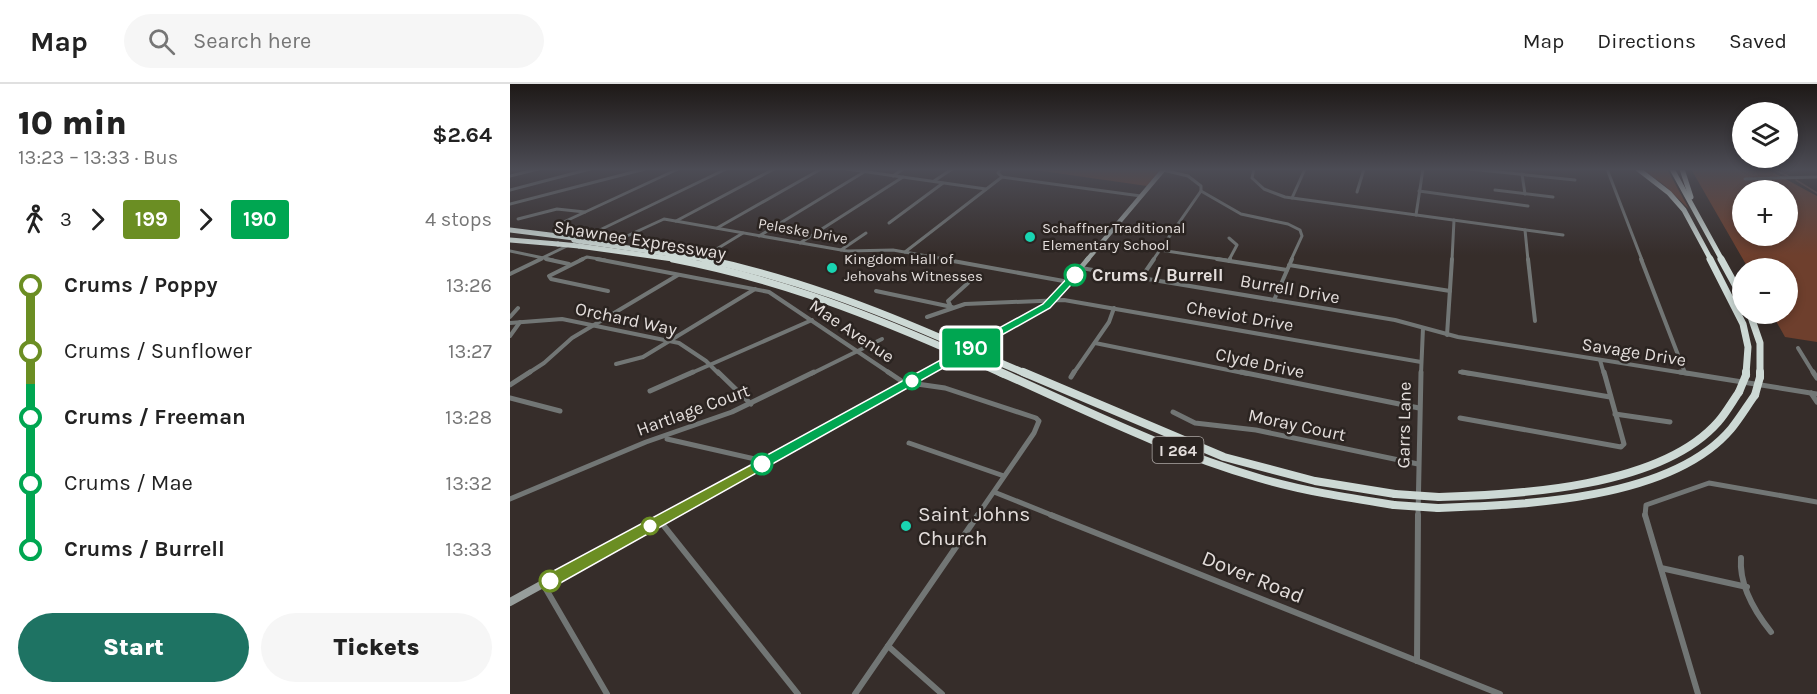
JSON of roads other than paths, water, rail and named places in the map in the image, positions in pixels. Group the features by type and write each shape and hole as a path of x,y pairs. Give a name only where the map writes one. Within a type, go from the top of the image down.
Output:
{"highway":[{"name":"Shawnee Expressway","path":"510,240 558,244 588,242 695,257 783,278 849,300 1224,457 1315,481 1395,494 1439,497 1511,495 1596,482 1642,468 1682,449 1705,434 1722,417 1739,392 1746,375 1748,347 1743,324 1684,210 1673,197"},
{"path":"1687,197 1732,279"},
{"path":"1691,204 1692,197"},
{"path":"510,230 574,238 577,243"},
{"name":"Shawnee Expressway","path":"510,240 577,243 663,257 759,278 840,304 1165,444 1222,466 1321,493 1394,505 1438,508 1526,505 1569,499 1608,491 1659,475 1698,455 1720,440 1744,414 1755,394 1761,377 1762,354 1754,324"}],"main road":[{"path":"510,602 1046,306 1055,299 1140,197"}],"street":[{"path":"510,204 535,197"},
{"path":"555,226 616,197"},
{"path":"510,274 667,197"},
{"path":"676,221 720,197"},
{"path":"717,228 771,197"},
{"path":"759,236 822,197"},
{"path":"800,243 871,197"},
{"path":"889,223 923,197"},
{"path":"905,252 975,197"},
{"path":"1141,278 1197,197"},
{"path":"1212,197 1236,212 1292,225 1300,230 1302,234 1274,300"},
{"path":"1416,215 1418,197"},
{"path":"1466,197 1528,206"},
{"path":"1618,197 1685,374"},
{"path":"1292,198 1563,235"},
{"path":"518,219 559,208 585,212"},
{"name":"Peleske Drive","path":"627,236 662,220 841,250 905,252"},
{"path":"1423,328 1447,334 1454,220"},
{"path":"1525,230 1535,321"},
{"path":"715,250 743,233"},
{"path":"841,250 866,233"},
{"path":"1229,238 1237,245 1230,261"},
{"path":"1160,250 1287,270"},
{"path":"510,251 569,265"},
{"path":"905,252 1069,282"},
{"name":"Mae Avenue","path":"569,265 587,257 773,294 907,383 957,392 1039,420 1037,429 1004,476"},
{"path":"569,265 549,276 551,279 608,291"},
{"path":"1289,265 1450,291"},
{"name":"Burrell Drive","path":"1081,268 1395,320 1423,328"},
{"path":"510,385 537,369 572,338 678,275"},
{"path":"952,307 947,303 948,301 968,283"},
{"path":"616,364 635,362 702,325 755,290"},
{"path":"876,291 952,307"},
{"path":"927,317 952,307 1055,299"},
{"name":"Cheviot Drive","path":"1055,299 1421,362"},
{"path":"1040,300 1046,306"},
{"path":"510,317 518,308"},
{"path":"1071,377 1109,322 1114,308"},
{"name":"Orchard Way","path":"510,323 562,319 671,341 690,349 751,404"},
{"path":"650,391 812,320"},
{"path":"510,336 520,322"},
{"name":"Garrs Lane","path":"1417,662 1419,408 1423,328"},
{"name":"Savage Drive","path":"1447,334 1814,394"},
{"name":"Hartlage Court","path":"510,499 631,447 751,404 882,339"},
{"name":"Clyde Drive","path":"1095,343 1419,408"},
{"path":"1798,348 1817,378"},
{"path":"1460,418 1617,447 1624,444 1600,360"},
{"path":"1460,372 1610,397"},
{"path":"1814,394 1817,402"},
{"path":"510,398 560,411"},
{"name":"Moray Court","path":"1173,412 1195,423 1246,428 1418,464"},
{"path":"1616,414 1670,422"},
{"path":"667,439 766,462"},
{"path":"855,694 1004,476 909,443"},
{"path":"1698,694 1660,568 1645,515 1645,507 1655,500 1709,483 1815,502 1817,508"},
{"name":"Dover Road","path":"994,492 1500,694"},
{"path":"660,520 798,694"},
{"path":"1741,558 1740,567 1759,617 1771,632"},
{"path":"1660,568 1747,587"},
{"path":"543,584 607,694"},
{"path":"888,646 942,694"}],"place":[{"name":"Schaffner Traditional Elementary School","path":"1030,237"},
{"name":"Kingdom Hall of Jehovahs Witnesses","path":"832,268"},
{"name":"Crums / Burrell","path":"1075,275"},
{"name":"Saint Johns Church","path":"906,526"}]}
